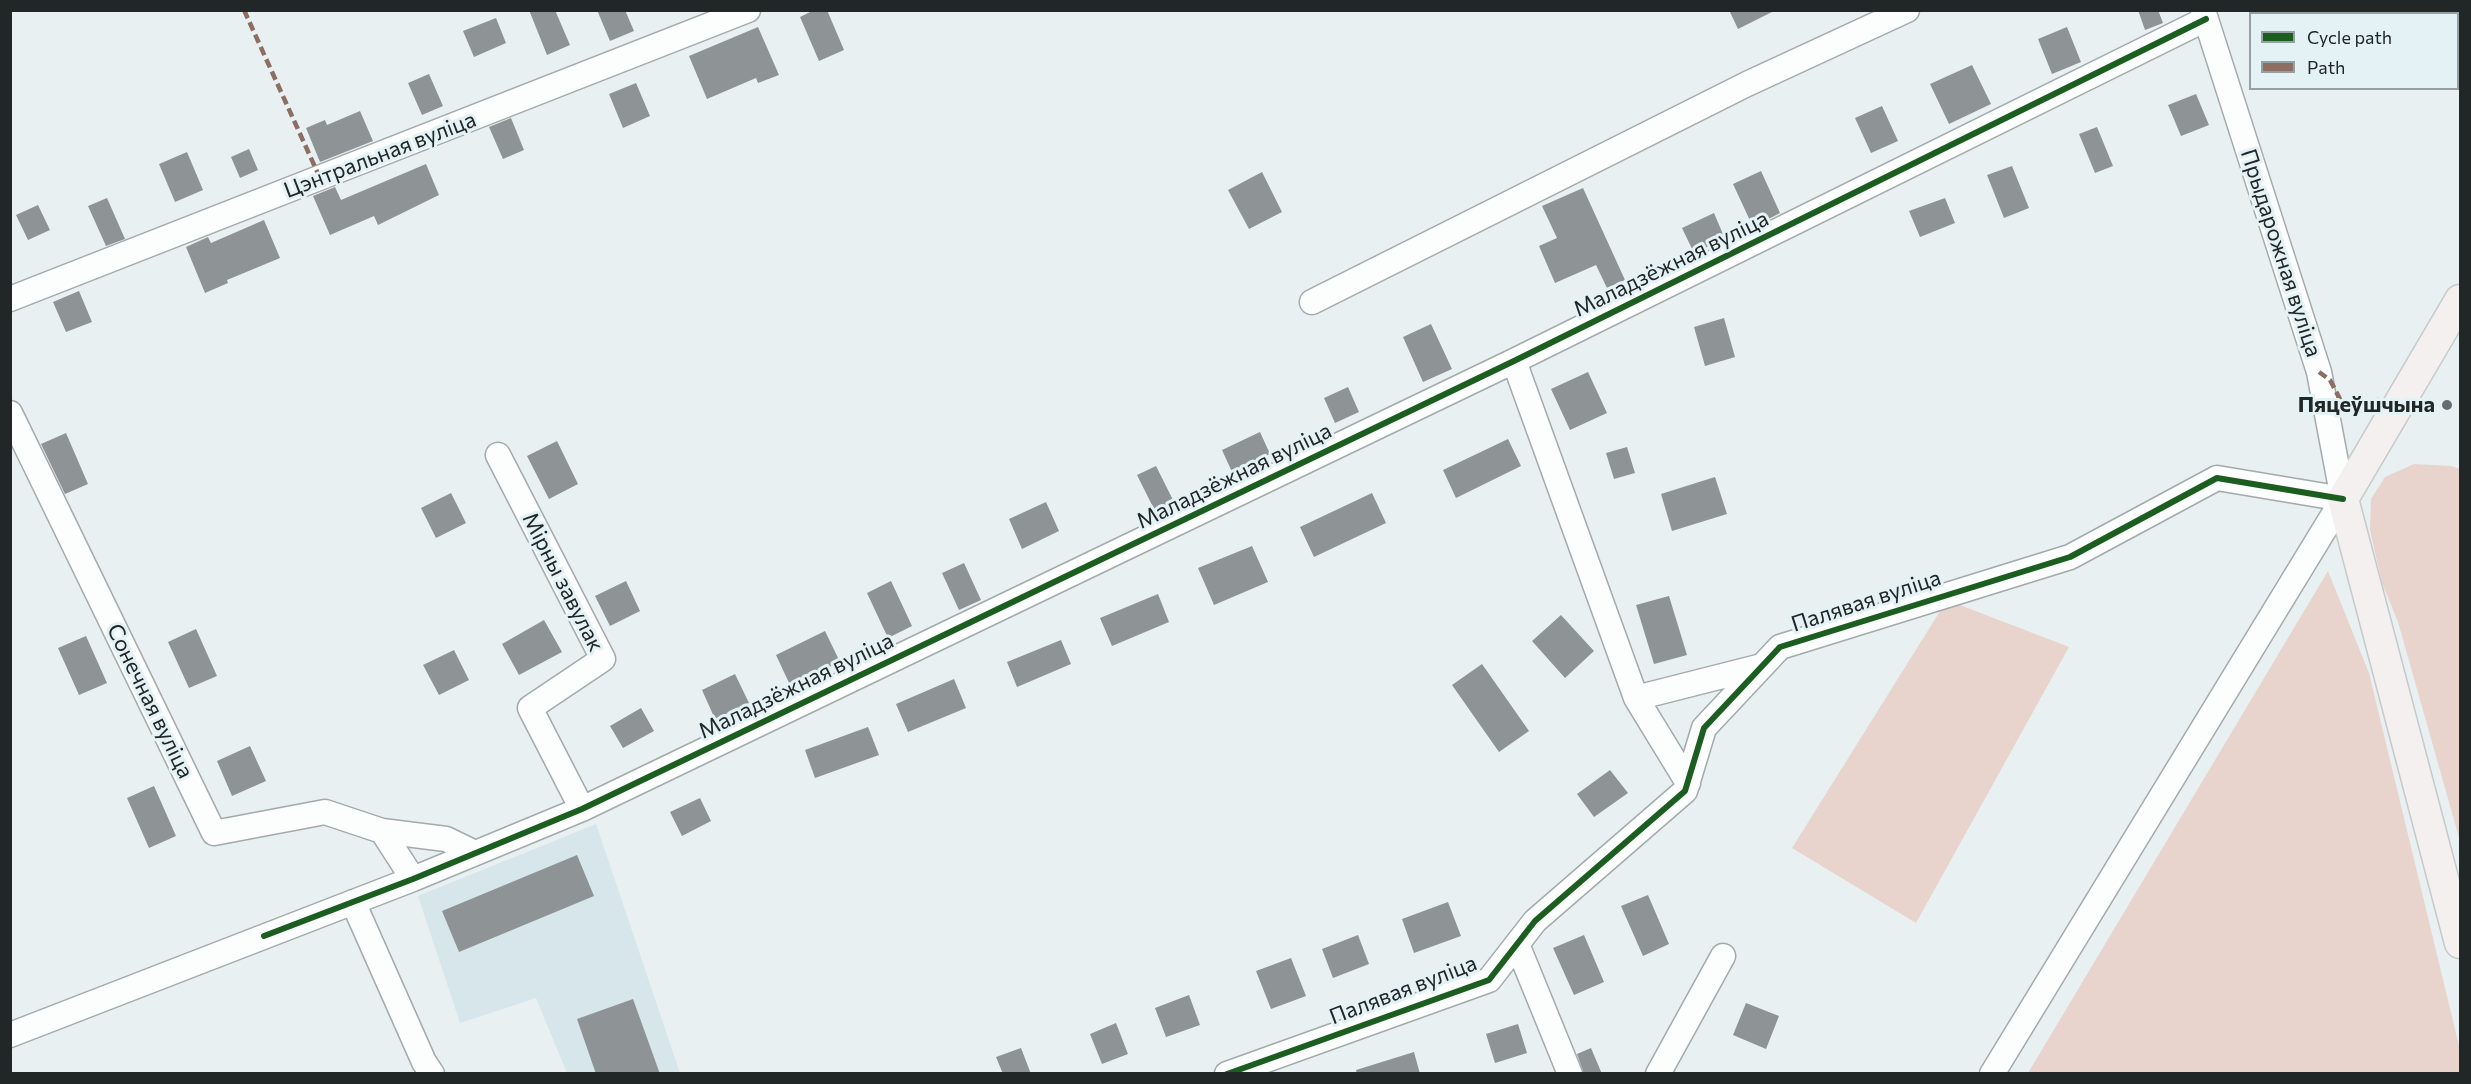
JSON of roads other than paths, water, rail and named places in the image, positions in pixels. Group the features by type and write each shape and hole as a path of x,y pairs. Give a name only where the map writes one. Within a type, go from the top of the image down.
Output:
{"main road":[{"path":"2460,300 2343,499 2460,943"}],"street":[{"name":"Цэнтральная вуліца","path":"10,299 748,10"},
{"path":"1312,302 1747,84 1907,10"},
{"name":"Маладзёжная вуліца","path":"10,1035 59,1018 413,879 582,808 1514,362 2205,15"},
{"name":"Прыдарожная вуліца","path":"2205,15 2319,372 2343,499"},
{"path":"1514,362 1636,698 1688,783"},
{"name":"Сонечная вуліца","path":"10,413 214,833 326,812 382,831 447,839 475,853"},
{"name":"Мірны завулак","path":"498,455 603,659 530,708 582,808"},
{"name":"Палявая вуліца","path":"1227,1074 1489,980 1535,921 1685,791 1704,728 1780,647 2070,557 2217,478 2343,499"},
{"path":"1992,1074 2343,499"},
{"path":"1636,698 1762,666"},
{"path":"382,831 413,879"},
{"path":"353,902 424,1062 432,1074"},
{"path":"1517,944 1570,1074"},
{"path":"1658,1074 1723,956"}],"place":[{"name":"Пяцеўшчына","path":"2447,405"}]}
